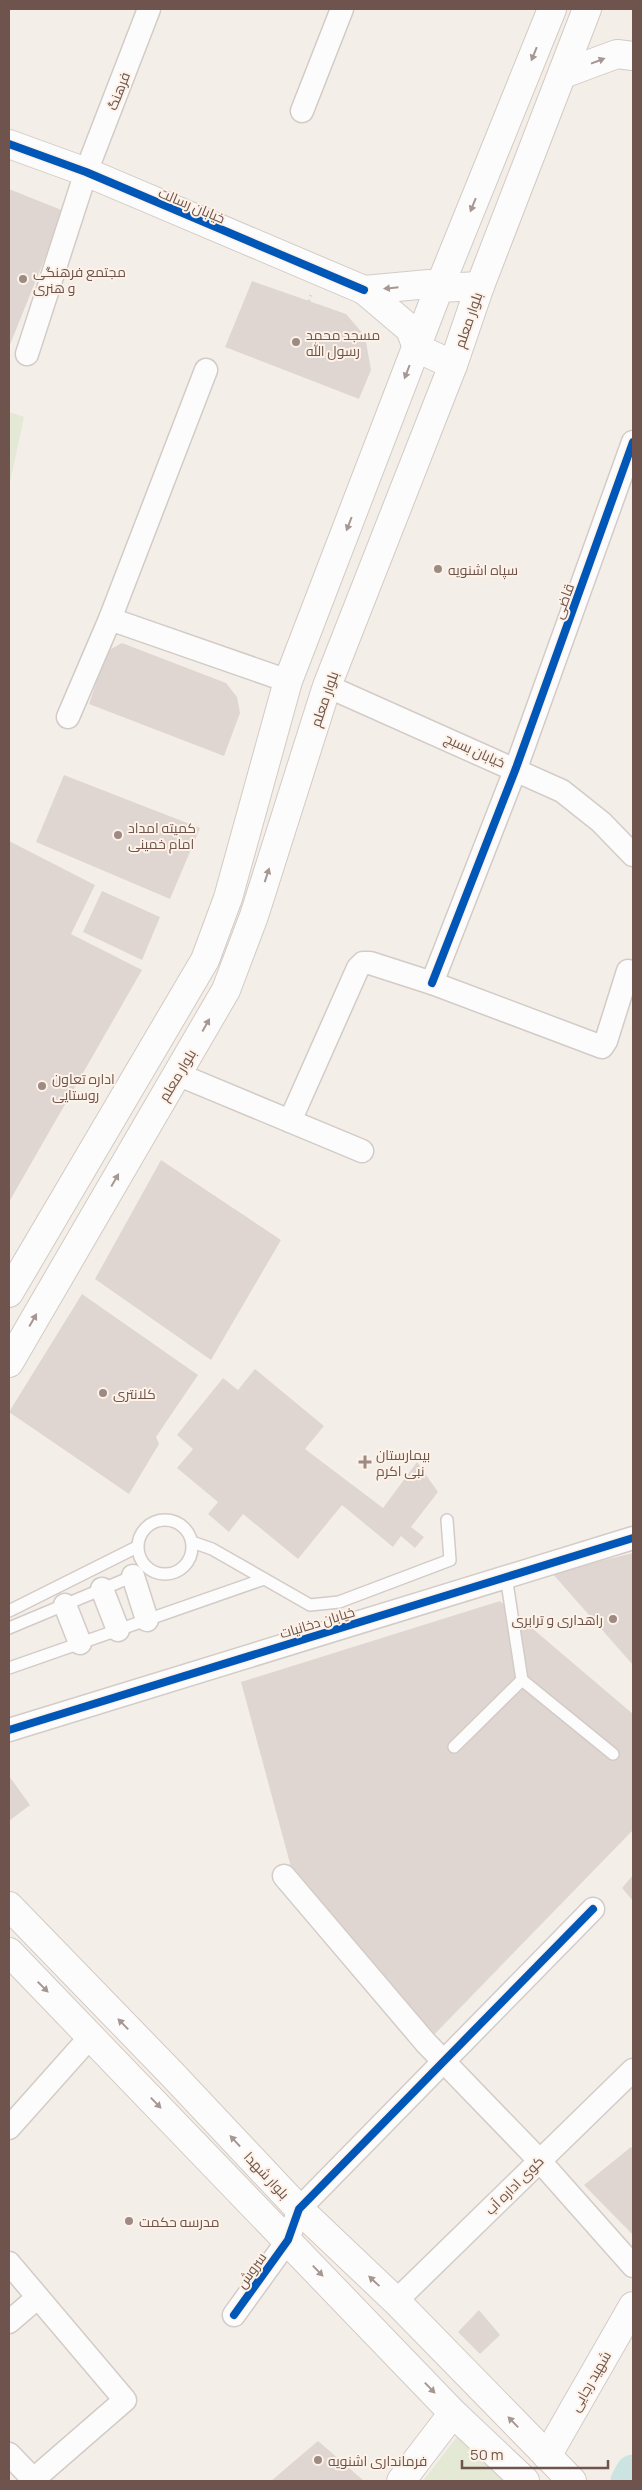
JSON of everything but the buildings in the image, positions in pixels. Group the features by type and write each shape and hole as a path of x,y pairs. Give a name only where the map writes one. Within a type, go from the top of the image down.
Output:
{"main road":[{"path":"9,1293 204,960 228,898 288,680 439,288 552,9"},
{"name":"بلوار معلم","path":"9,1363 226,990 254,916 327,686 453,365 480,286 587,9"},
{"path":"563,74 617,54 633,56"},
{"name":"خیابان رسالت","path":"9,144 86,172 364,290"},
{"path":"364,290 429,284 439,288 480,286"},
{"path":"364,290 410,329 417,348 453,365"},
{"name":"بلوار شهدا","path":"9,1906 171,2073 299,2210 396,2301 572,2481"},
{"path":"9,1952 453,2413 525,2481"},
{"name":"شهید رجایی","path":"547,2456 633,2306"},
{"path":"401,2481 453,2413"}],"street":[{"name":"فرهنگ","path":"27,354 86,172 149,9"},
{"path":"302,111 342,9"},
{"path":"68,717 110,619 206,370"},
{"name":"قاضی","path":"432,983 516,768 633,442"},
{"path":"110,619 288,680"},
{"name":"خیابان بسبچ","path":"327,686 516,768 562,791 602,822 633,855"},
{"path":"290,1121 358,968 363,963 370,963 432,983 602,1047 606,1041 628,971"},
{"path":"177,1074 362,1151"},
{"name":"خیابان دخانیات","path":"12,1728 633,1538"},
{"path":"141,1573 147,1620"},
{"path":"102,1589 118,1630"},
{"path":"65,1605 80,1643"},
{"path":"284,1876 426,2043 539,2160 633,2266"},
{"path":"299,2210 593,1909"},
{"path":"9,2128 91,2036"},
{"name":"کوی اداره آب","path":"396,2301 633,2070"},
{"name":"سروش","path":"234,2315 288,2240 299,2210"},
{"path":"9,2263 124,2400 34,2480 9,2454"},
{"path":"9,2322 37,2298"}],"lane":[{"path":"141,1573 142,1563 137,1547 139,1538 149,1524 166,1520 182,1526 192,1542 212,1549 310,1605 339,1602 450,1560 447,1520"},
{"path":"9,1628 141,1573 166,1575 175,1573 189,1560 192,1542"},
{"path":"9,1611 137,1547"},
{"path":"506,1576 522,1680 613,1754"},
{"path":"9,1668 264,1579"},
{"path":"454,1747 522,1680"}],"green space":[{"path":"9,412 24,417 9,487"},
{"path":"460,2433 509,2481 423,2481"}],"waterway":[{"path":"628,2481 633,2472"}],"cycle path":[{"path":"9,144 86,172 364,290"},
{"path":"432,983 516,768 633,442"},
{"path":"9,1730 633,1538"},
{"path":"234,2315 288,2240 299,2209 593,1909"}],"place":[{"name":"مجتمع فرهنگی و هنری","path":"23,279"},
{"name":"مسجد محمد رسول الله","path":"296,342"},
{"name":"سپاه اشنویه","path":"438,569"},
{"name":"کمیته امداد امام خمینی","path":"118,835"},
{"name":"اداره تعاون روستایی","path":"42,1086"},
{"name":"کلانتری","path":"103,1393"},
{"name":"بیمارستان نبی اکرم","path":"365,1462"},
{"name":"راهداری و ترابری","path":"613,1619"},
{"name":"مدرسه حکمت","path":"129,2221"},
{"name":"فرمانداری اشنویه","path":"318,2460"}]}
